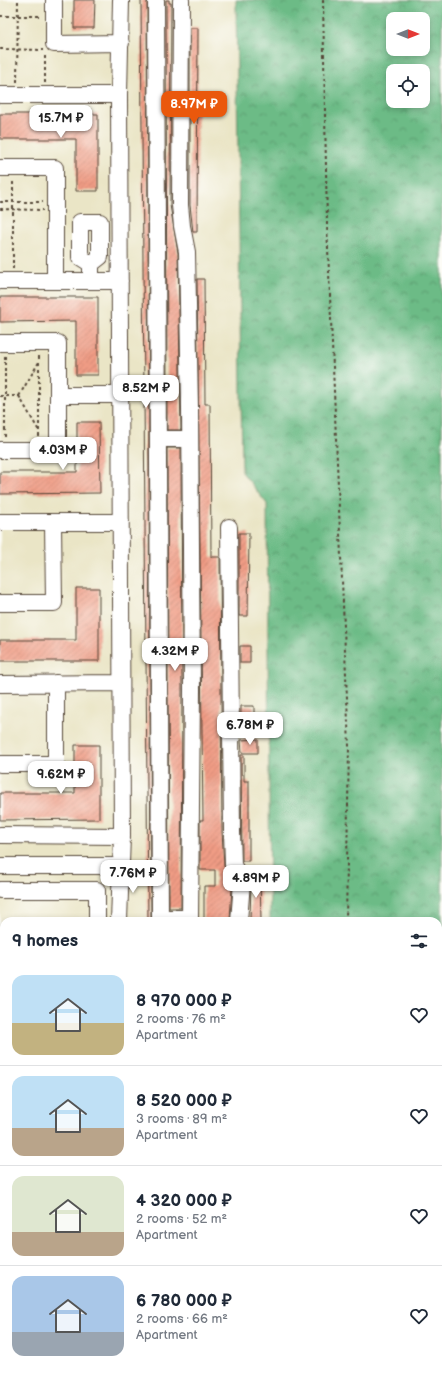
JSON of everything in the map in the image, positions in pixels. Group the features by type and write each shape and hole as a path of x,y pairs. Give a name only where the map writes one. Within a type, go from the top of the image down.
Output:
{"street":[{"path":"54,0 54,44 121,44"},
{"path":"119,917 122,836 120,522 121,0"},
{"path":"156,0 160,917"},
{"path":"181,0 180,205 187,252 190,439 192,698 190,917"},
{"path":"0,95 120,95"},
{"path":"7,168 55,168 55,281"},
{"path":"91,264 91,281"},
{"path":"7,281 120,281"},
{"path":"2,343 58,343 58,450 2,450"},
{"path":"58,395 120,395"},
{"path":"159,439 190,439"},
{"path":"0,522 120,522"},
{"path":"0,603 54,603 53,522"},
{"path":"229,527 232,831 234,866 242,882 239,917"},
{"path":"0,764 56,764 56,683"},
{"path":"0,684 121,683"},
{"path":"0,835 122,836"},
{"path":"0,866 120,866"},
{"path":"0,890 97,890 97,917"}],"path":[{"path":"17,95 18,0"},
{"path":"323,0 327,225 349,746 346,917"},
{"path":"0,16 54,16"},
{"path":"0,49 45,50"},
{"path":"7,168 13,202 7,281"},
{"path":"0,202 55,202"},
{"path":"2,343 4,396 2,450"},
{"path":"40,343 40,450"},
{"path":"19,396 40,362"},
{"path":"0,396 19,396"},
{"path":"19,396 40,431"}],"green space":[{"path":"236,0 442,0 442,917 270,917 267,504 242,472"}],"building":[{"path":"74,0 95,0 94,28 74,28"},
{"path":"141,0 147,0 151,917 148,917"},
{"path":"166,0 169,0 169,3 171,3 170,205 178,253 181,430 167,430"},
{"path":"190,28 198,28 197,232 193,232 190,205"},
{"path":"0,114 98,114 98,191 76,191 76,139 0,139"},
{"path":"197,279 204,279 205,404 210,404 211,557 220,557 222,831 224,866 229,879 229,887 232,887 230,917 204,917 204,886 215,886 215,870 200,870 200,820 203,820"},
{"path":"0,297 98,297 98,375 76,375 76,321 0,322"},
{"path":"77,422 99,422 100,493 0,494 0,472 77,472"},
{"path":"167,448 181,448 181,908 169,908"},
{"path":"239,533 249,533 248,616 239,616"},
{"path":"76,588 99,588 99,661 0,661 0,640 76,640"},
{"path":"240,646 250,646 250,663 240,663"},
{"path":"241,706 254,706 254,718 241,718"},
{"path":"258,739 258,753 242,753 241,740"},
{"path":"75,745 99,745 99,819 0,820 0,793 75,793"},
{"path":"241,755 244,755 244,781 249,781 249,861 242,861"},
{"path":"250,876 260,876 261,917 250,917"}]}
